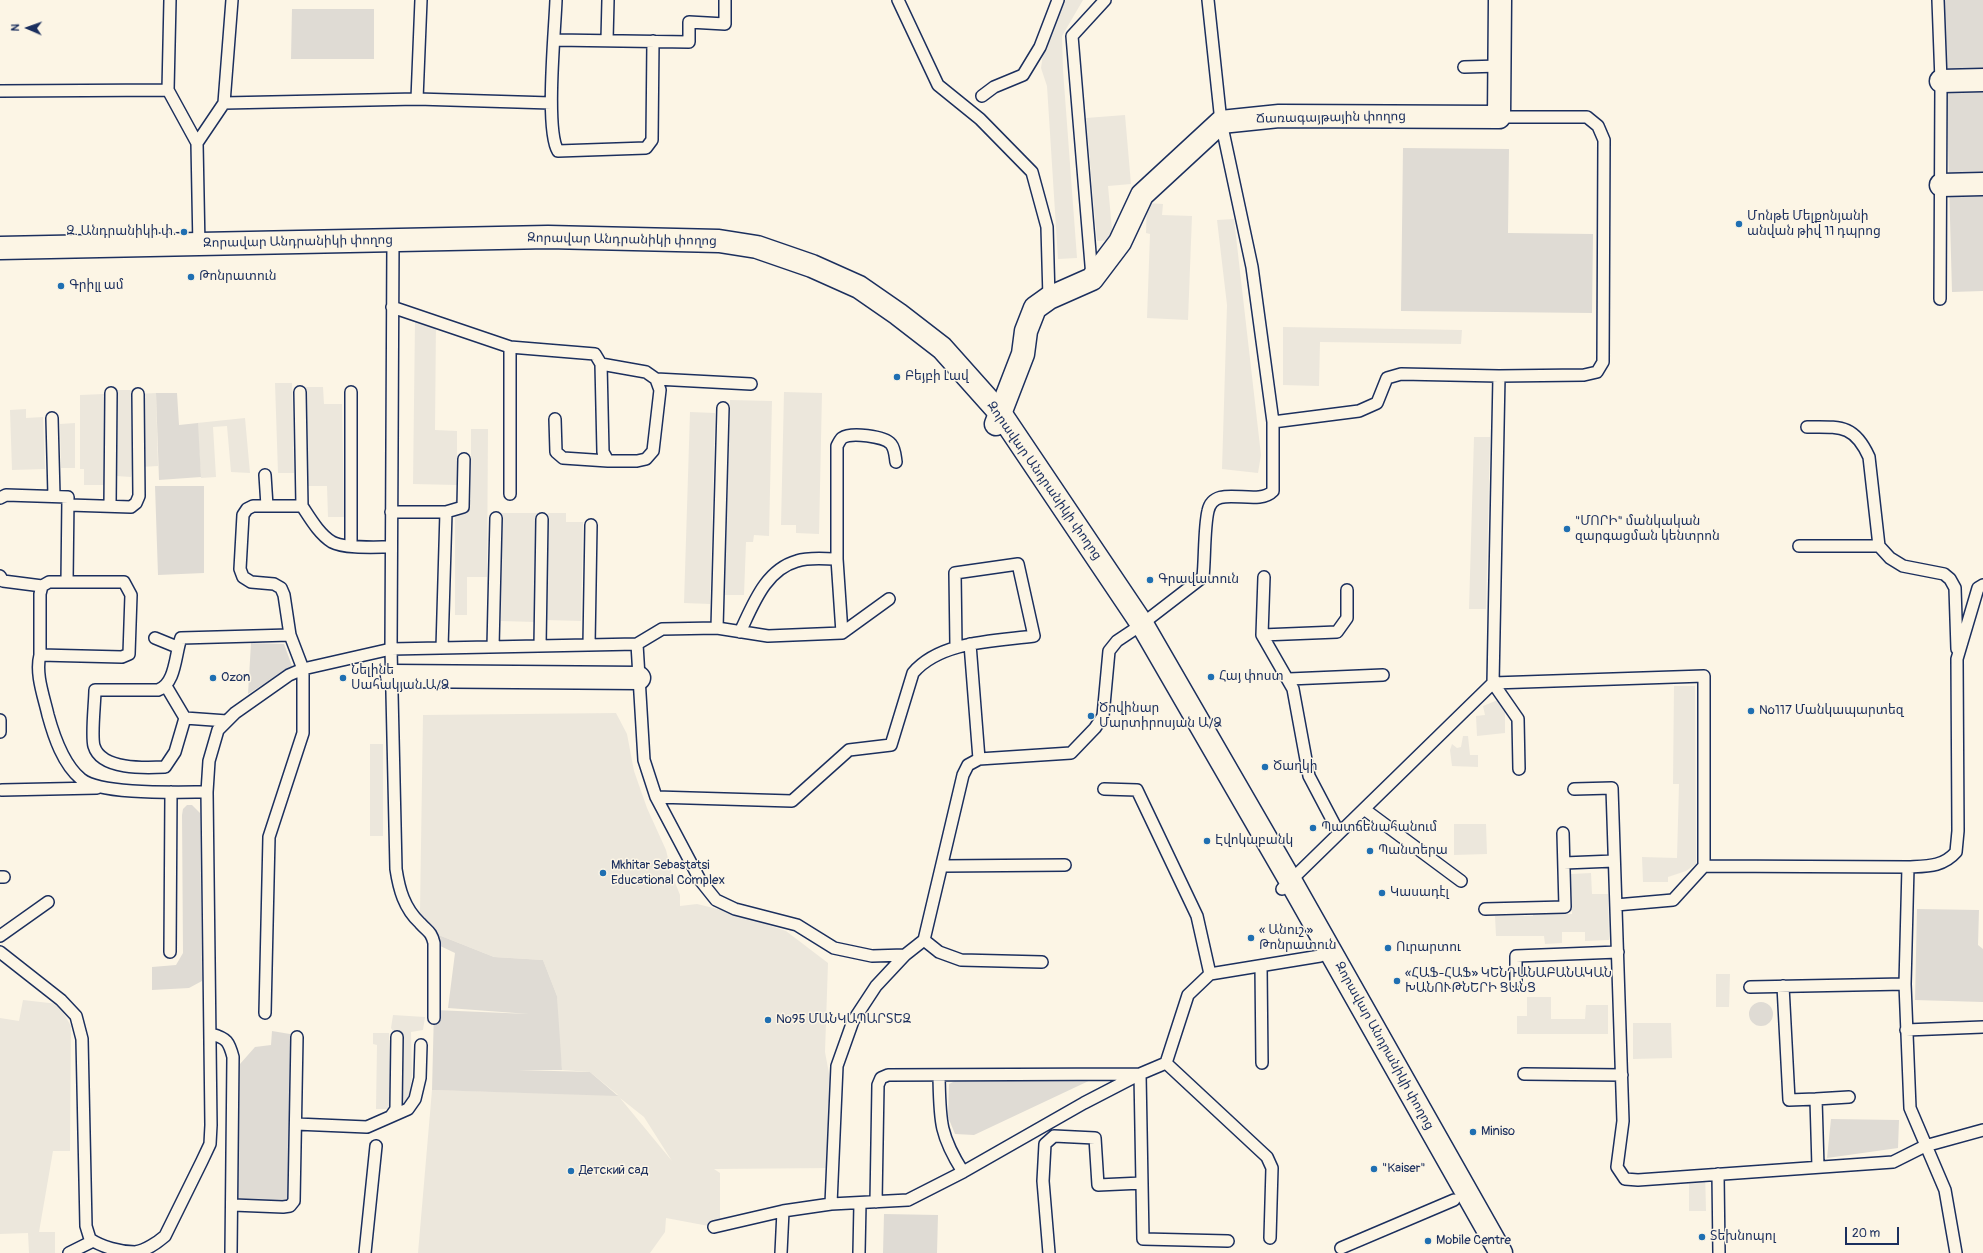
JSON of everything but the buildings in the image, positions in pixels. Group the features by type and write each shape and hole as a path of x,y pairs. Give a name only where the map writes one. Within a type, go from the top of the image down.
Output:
{"main road":[{"path":"1499,117 1500,0"},
{"path":"1941,81 1983,80"},
{"name":"Ճառագայթային փողոց","path":"1221,122 1280,116 1499,117"},
{"path":"998,419 1023,354 1026,331 1035,308 1048,298 1092,279 1120,242 1142,195 1221,122"},
{"path":"1940,185 1983,184"},
{"name":"Զորավար Անդրանիկի փողոց","path":"0,248 199,249 393,246 548,237 664,238 719,241 757,247 812,266 859,287 898,314 942,348 998,419 1138,626 1501,1253"},
{"name":"Զորավար Անդրանիկի փողոց","path":"0,258 199,249"},
{"path":"392,676 639,678"},
{"name":"Զորավար Անդրանիկի փողոց","path":"1286,884 1320,956 1484,1253"}],"lane":[{"path":"170,0 168,90 197,143 199,249"},
{"path":"197,143 224,104 232,0"},
{"path":"417,99 421,0"},
{"path":"556,0 551,103 554,145 558,151 646,148 652,140 653,41"},
{"path":"607,40 608,0"},
{"path":"554,40 689,42 689,22 725,24 725,0"},
{"path":"898,0 938,85 980,118 1032,172 1047,227 1048,298"},
{"path":"982,96 994,87 1023,75 1040,47 1058,0"},
{"path":"1092,279 1072,36 1105,0"},
{"path":"831,1204 837,1066 853,1021 876,986 905,955 924,940 943,866 963,775 968,766 980,759 1071,753 1095,728 1103,716 1109,651 1117,641 1204,577 1208,511 1214,500 1222,497 1260,497 1268,495 1273,491 1273,422 1252,267 1221,122 1208,0"},
{"path":"1938,0 1941,81 1940,298"},
{"path":"1464,67 1500,66"},
{"path":"0,91 168,90"},
{"path":"224,104 417,99 551,103"},
{"path":"1273,422 1359,411 1370,407 1377,403 1387,378 1401,374 1499,376 1584,375 1597,372 1603,362 1604,140 1598,126 1587,117 1499,117"},
{"path":"393,246 391,547 396,869 398,886 404,904 419,923 431,932 434,943 434,1018"},
{"path":"392,307 510,347 595,354 601,364 603,452 608,461"},
{"path":"510,347 510,494"},
{"path":"601,364 646,372 656,379 750,384"},
{"path":"1499,376 1493,683 1518,719 1520,770"},
{"path":"554,419 556,452 563,458 617,462 646,459 653,451 660,390 656,379"},
{"path":"300,392 302,506 314,526 332,542 350,546 391,547"},
{"path":"350,546 351,392"},
{"path":"110,393 110,506"},
{"path":"69,505 131,507 136,503 139,496 138,394"},
{"path":"717,628 723,408"},
{"path":"52,418 54,496"},
{"path":"1704,866 1908,867 1938,865 1949,859 1956,852 1958,830 1955,588 1950,579 1944,574 1903,566 1890,558 1879,546 1869,457 1864,447 1849,430 1841,427 1808,427"},
{"path":"842,633 837,559 837,446 842,438 850,435 880,437 890,443 894,450 896,462"},
{"path":"391,512 446,512 463,507 464,459"},
{"path":"265,475 267,506"},
{"path":"0,498 6,495 68,497 67,582"},
{"path":"265,1013 269,837 303,732 304,669 290,635 284,595 281,588 274,584 251,582 244,577 240,569 243,515 247,509 252,506 302,506"},
{"path":"442,648 446,512"},
{"path":"493,647 496,518"},
{"path":"540,646 542,519"},
{"path":"589,645 591,525"},
{"path":"1799,546 1879,546"},
{"path":"740,632 758,597 777,571 797,561 837,559"},
{"path":"656,797 792,801 849,750 890,745 913,672 920,664 956,646 1034,636 1018,564 955,573 956,646"},
{"path":"0,576 3,580 42,586"},
{"path":"1264,577 1262,635 1294,689 1309,776 1339,833"},
{"path":"40,656 122,657 129,654 132,595 124,582 48,582 42,586 40,594 40,656 38,662 53,734 62,755 81,780 102,788"},
{"path":"1957,659 1978,588 1983,585"},
{"path":"1262,635 1337,632 1347,618 1347,590"},
{"path":"0,952 61,1000 76,1016 82,1039 86,1226 90,1239 101,1246 136,1252 157,1243 165,1236 210,1144 211,1034 207,792 209,761 218,730 235,713 288,675 304,669 392,649 637,644 662,629 717,628 768,636 842,633 889,599"},
{"path":"166,686 185,718 175,752 165,767 139,768 106,761 94,746 95,690 158,690 166,686 170,680 177,647 181,638 290,635"},
{"path":"155,638 177,647"},
{"path":"637,644 644,760 656,797 700,880 716,900 735,909 797,925 834,948 872,956 905,955"},
{"path":"970,644 980,759"},
{"path":"1289,679 1383,675"},
{"path":"1286,884 1493,683 1704,676 1704,866 1673,900 1616,905"},
{"path":"185,718 227,721"},
{"path":"0,720 0,732"},
{"path":"2,790 102,788 171,792 207,792"},
{"path":"1574,789 1612,788 1623,1121 1617,1167 1625,1179 1638,1180 1894,1162 1925,1146 1983,1130"},
{"path":"1104,789 1137,790 1197,916 1210,974"},
{"path":"170,952 171,792"},
{"path":"1364,809 1461,881"},
{"path":"1485,909 1565,907 1563,833"},
{"path":"1564,863 1614,861"},
{"path":"943,866 1065,865"},
{"path":"1908,867 1905,984 1910,1108 1925,1146 1946,1190 1956,1253"},
{"path":"0,936 48,902"},
{"path":"924,940 939,952 961,960 1042,962"},
{"path":"1516,981 1516,956 1618,952"},
{"path":"714,1227 783,1211 831,1204 908,1200 963,1172 1084,1102 1140,1074 1166,1063 1188,995 1210,974 1320,956"},
{"path":"1261,966 1262,1064"},
{"path":"1750,987 1905,984"},
{"path":"1783,986 1789,1100 1849,1097"},
{"path":"1906,1030 1983,1027"},
{"path":"211,1034 223,1037 230,1045 233,1057 232,1253"},
{"path":"233,1205 283,1207 290,1206 294,1201 297,1037"},
{"path":"391,1116 396,1110 397,1037"},
{"path":"296,1124 367,1127 408,1109 415,1099 420,1078 421,1045"},
{"path":"1166,1063 1267,1157 1272,1168 1270,1238"},
{"path":"876,1202 878,1085 881,1078 888,1075 939,1076 1140,1074"},
{"path":"1140,1074 1143,1239 1228,1241"},
{"path":"1524,1074 1622,1075"},
{"path":"939,1076 940,1117 943,1135 950,1151 963,1172"},
{"path":"1816,1099 1818,1167"},
{"path":"1049,1253 1043,1181 1045,1144 1054,1136 1095,1138 1098,1184 1142,1183"},
{"path":"365,1253 376,1146"},
{"path":"1718,1174 1719,1253"},
{"path":"1341,1248 1454,1200"},
{"path":"859,1253 860,1203"},
{"path":"781,1253 783,1211"},
{"path":"69,1253 93,1241"}],"shaded area":[{"path":"1064,0 1083,0 1062,36 1063,70 1077,258 1058,259 1047,86 1041,68 1046,32"},
{"path":"1944,0 1983,0 1983,291 1952,292"},
{"path":"292,9 374,9 374,59 291,59"},
{"path":"1125,115 1131,184 1108,186 1113,240 1097,241 1086,118"},
{"path":"1403,148 1509,149 1508,233 1593,234 1592,313 1401,311"},
{"path":"1147,203 1163,204 1162,215 1192,216 1188,320 1147,318 1150,234 1146,233"},
{"path":"1234,219 1261,455 1258,473 1222,469 1227,305 1217,220"},
{"path":"415,321 436,321 435,430 457,431 457,485 413,484"},
{"path":"1283,327 1462,330 1461,344 1320,342 1319,386 1283,385"},
{"path":"275,383 292,383 294,473 278,473"},
{"path":"306,387 323,387 324,404 342,404 344,517 328,517 327,486 307,486"},
{"path":"115,390 131,390 133,460 131,477 116,476"},
{"path":"784,392 822,393 819,534 796,533 796,525 781,525"},
{"path":"156,393 158,466 140,467 138,394"},
{"path":"156,393 177,393 179,425 198,423 201,477 159,480"},
{"path":"104,394 104,485 84,485 84,469 80,469 80,395"},
{"path":"730,400 772,401 769,536 754,535 753,542 746,542 744,595 725,595"},
{"path":"26,409 26,418 43,417 45,469 12,470 10,410"},
{"path":"690,412 715,413 710,604 684,603"},
{"path":"245,418 250,473 231,472 227,426 213,427 216,477 201,478 197,423"},
{"path":"75,423 75,468 61,468 60,424"},
{"path":"471,429 488,429 487,577 467,577 467,615 455,615 455,500 471,500"},
{"path":"1474,437 1490,437 1486,609 1469,609"},
{"path":"155,486 204,486 204,573 158,575"},
{"path":"502,513 538,513 536,622 501,621"},
{"path":"548,513 566,513 566,522 583,522 581,621 546,620"},
{"path":"251,643 284,644 292,666 248,694"},
{"path":"1674,686 1695,686 1696,864 1686,871 1668,877 1668,882 1643,882 1642,857 1677,858 1679,784 1673,784"},
{"path":"1498,700 1505,709 1505,733 1477,736 1476,716 1485,715 1483,706"},
{"path":"616,713 627,734 634,771 647,808 666,850 672,875 680,895 680,906 697,904 730,912 786,931 828,963 825,1052 835,1106 833,1168 714,1169 720,1173 720,1226 714,1227 666,1218 665,1232 650,1253 418,1253 432,1090 618,1095 590,1072 562,1070 558,1032 557,996 543,960 494,957 431,932 418,922 420,911 423,715","holes":["620,1098 644,1117 672,1161"]},
{"path":"1463,736 1468,736 1470,755 1478,755 1478,767 1452,766 1450,750 1452,744 1457,748 1461,747"},
{"path":"370,744 383,744 383,836 370,836"},
{"path":"187,805 192,805 200,813 202,981 189,988 152,990 152,967 176,965 183,953 182,815 183,809"},
{"path":"1454,824 1486,824 1487,854 1454,855"},
{"path":"1591,873 1592,894 1608,894 1609,940 1585,941 1585,932 1562,932 1562,943 1545,944 1544,936 1496,936 1495,916 1533,916 1533,912 1564,911 1564,914 1572,914 1571,874"},
{"path":"1917,909 1979,910 1978,945 1983,949 1983,1002 1915,1000"},
{"path":"431,932 494,957 543,960 557,996 562,1070 518,1070 590,1072 618,1096 432,1090 434,1010 529,1014 448,1008 455,953 434,943"},
{"path":"1716,974 1730,974 1729,1007 1716,1007"},
{"path":"1527,997 1551,997 1551,1019 1585,1019 1586,1005 1608,1005 1608,1034 1517,1034 1517,1016 1527,1016"},
{"path":"23,1000 58,1004 71,1026 70,1151 53,1151 39,1232 55,1232 55,1253 29,1253 28,1233 0,1234 0,1018 19,1021"},
{"path":"1761,1002 1770,1005 1773,1014 1770,1023 1761,1026 1752,1023 1749,1014 1752,1005"},
{"path":"393,1015 425,1017 423,1030 411,1032 412,1076 408,1102 396,1104 396,1109 376,1109 377,1045 373,1044 373,1033 389,1033 391,1091 397,1037 391,1028"},
{"path":"1633,1023 1671,1023 1672,1058 1633,1059"},
{"path":"272,1031 290,1034 289,1206 233,1205 240,1064 255,1047 271,1045"},
{"path":"1095,1078 974,1135 955,1134 948,1117 949,1084 957,1080"},
{"path":"1831,1119 1899,1120 1898,1148 1827,1158"},
{"path":"1689,1169 1705,1169 1706,1211 1689,1211"},
{"path":"884,1214 938,1215 937,1253 883,1253"}],"place":[{"name":"Մոնթե Մելքոնյանի անվան թիվ 11 դպրոց","path":"1739,224"},
{"name":"Զ. Անդրանիկի փ.","path":"184,232"},
{"name":"Թոնրատուն","path":"191,277"},
{"name":"Գրիլլ ամ","path":"61,286"},
{"name":"Բեյբի Լավ","path":"897,377"},
{"name":"\"ՄՈՐԻ\" մանկական զարգացման կենտրոն","path":"1567,529"},
{"name":"Գրավատուն","path":"1150,580"},
{"name":"Հայ փոստ","path":"1211,677"},
{"name":"Ozon","path":"213,678"},
{"name":"Նելինե Սահակյան Ա/Ձ","path":"343,678"},
{"name":"№117 Մանկապարտեզ","path":"1751,711"},
{"name":"Ծովինար Մարտիրոսյան Ա/Ձ","path":"1091,716"},
{"name":"Ծաղկի","path":"1265,767"},
{"name":"Պատճենահանում","path":"1313,828"},
{"name":"Էվոկաբանկ","path":"1207,841"},
{"name":"Պանտերա","path":"1370,851"},
{"name":"Mkhitar Sebastatsi Educational Complex","path":"603,873"},
{"name":"Կասադէլ","path":"1382,893"},
{"name":"« Անուշ » Թոնրատուն","path":"1251,938"},
{"name":"Ուրարտու","path":"1388,948"},
{"name":"«ՀԱՖ-ՀԱՖ» ԿԵՆԴԱՆԱԲԱՆԱԿԱՆ ԽԱՆՈՒԹՆԵՐԻ ՑԱՆՑ","path":"1397,981"},
{"name":"№95 ՄԱՆԿԱՊԱՐՏԵԶ","path":"768,1020"},
{"name":"Miniso","path":"1473,1132"},
{"name":"\"Kaiser\"","path":"1374,1169"},
{"name":"Детский сад","path":"571,1171"},
{"name":"Տեխնոպոլ","path":"1702,1237"},
{"name":"Mobile Centre","path":"1428,1241"}]}
